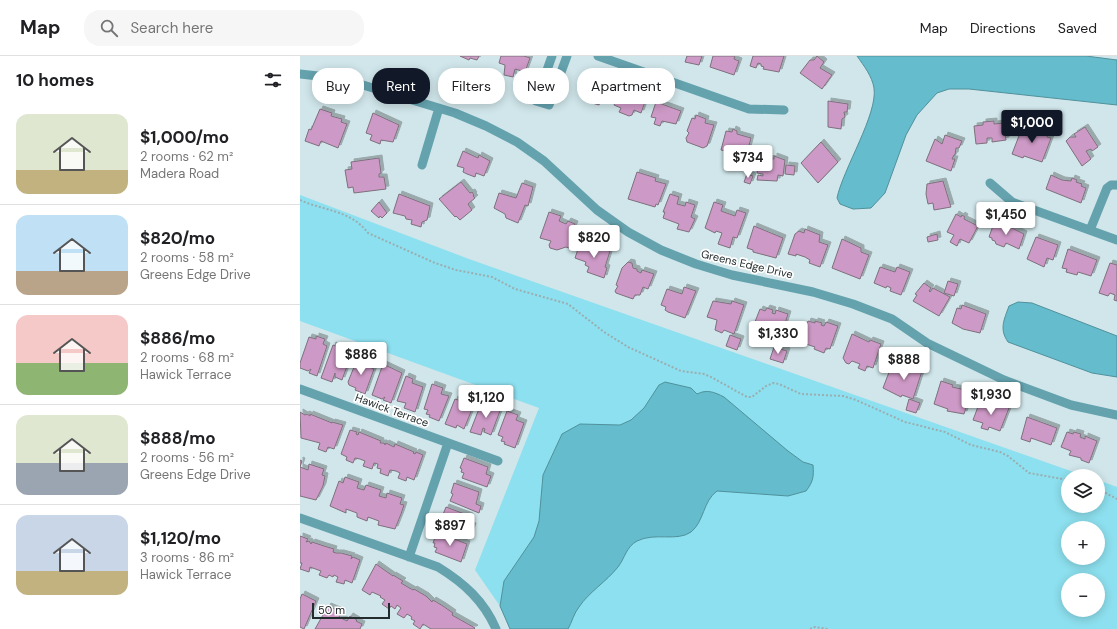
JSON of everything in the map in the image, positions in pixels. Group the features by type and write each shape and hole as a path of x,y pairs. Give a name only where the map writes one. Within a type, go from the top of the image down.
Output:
{"street":[{"path":"552,56 536,101 549,105 567,56"},
{"path":"598,56 749,110 784,110"},
{"name":"Greens Edge Drive","path":"300,74 327,77 363,85 439,108 486,126 517,142 544,161 597,210 628,232 660,250 696,264 732,275 806,290 853,304 892,319 927,343 1004,380 1071,406 1117,415"},
{"path":"422,164 439,108"},
{"path":"990,183 1012,202 1117,239"},
{"path":"1090,230 1107,188 1111,185 1117,185"},
{"name":"Hawick Terrace","path":"300,389 498,461"},
{"path":"409,557 448,443"},
{"path":"300,518 438,567 455,578 479,599 496,629"}],"path":[{"path":"300,200 316,207 339,212 352,218 368,233 435,263 456,270 492,277 515,288 568,304 576,308 586,319 598,328 628,347 681,371 704,374 747,397 752,397 766,386 773,383 809,396 843,396 905,422 945,432 970,445 1000,452 1008,456 1029,473 1061,479"},
{"path":"1105,492 1117,499"},
{"path":"810,629 815,627 828,629"}],"shaded area":[{"path":"857,56 1086,56 1117,60 1117,105 969,89 949,89 937,93 917,115 906,135 885,193 871,208 853,209 840,204 837,198 840,186 866,127 874,99 874,88 871,79"},
{"path":"300,195 469,259 1065,469 1061,469 1061,513 1105,513 1105,483 1117,487 1117,629 510,629 500,606 475,570 539,408 300,321"},
{"path":"1018,302 1032,303 1117,336 1117,377 1092,373 1008,342 1003,329 1004,320 1009,306"},
{"path":"665,382 691,388 697,394 710,392 724,397 788,451 803,462 813,465 812,482 806,491 788,496 717,491 712,495 699,523 691,532 685,535 673,537 644,538 633,543 618,567 583,602 576,612 568,629 510,629 500,606 504,581 534,537 539,521 543,475 562,434 580,424 620,425 631,420 644,408 659,385"}],"building":[{"path":"460,56 479,56 477,60 470,58 469,60"},
{"path":"501,56 524,56 530,58 526,68 513,68 513,77 505,75 505,65 499,63"},
{"path":"687,56 702,56 699,65 685,62"},
{"path":"713,56 735,56 734,59 739,61 734,75 710,67"},
{"path":"753,56 784,56 779,72 763,69 764,67 758,63 756,68 750,66"},
{"path":"817,56 824,62 820,68 832,75 822,89 800,73 810,60 814,60"},
{"path":"828,101 848,104 847,112 844,112 845,117 842,119 841,129 828,127"},
{"path":"644,104 641,113 634,110 632,115 629,116 619,112 621,108 614,105"},
{"path":"655,104 662,104 681,111 676,124 662,121 660,126 654,124 656,118 651,117"},
{"path":"320,109 332,113 331,116 342,119 341,122 347,124 338,148 321,141 319,146 305,141 309,129 311,130"},
{"path":"373,113 399,125 393,142 381,140 380,144 370,140 372,135 366,133"},
{"path":"696,115 706,119 705,123 714,125 707,146 703,148 687,142 686,138 689,133 687,131 692,118 695,119"},
{"path":"994,121 994,124 1004,123 1006,140 992,142 992,138 987,138 987,143 976,144 974,126 983,125 983,122"},
{"path":"1032,126 1049,131 1047,137 1051,138 1042,162 1012,154 1022,128 1030,131"},
{"path":"1085,127 1098,147 1092,151 1091,149 1086,151 1091,159 1082,166 1066,141 1070,137 1076,137 1074,134"},
{"path":"733,129 737,131 737,134 751,138 747,153 731,149 730,152 721,150 726,131 732,132"},
{"path":"945,135 962,141 959,148 956,148 955,155 952,159 955,159 951,171 926,161 935,139 942,144"},
{"path":"821,142 838,162 818,183 801,163"},
{"path":"463,151 478,158 479,155 490,161 484,176 476,173 475,177 463,172 464,168 457,166"},
{"path":"774,156 785,160 783,176 778,175 777,181 757,180 758,175 763,176 763,174 757,173 759,157 774,159"},
{"path":"379,158 381,173 379,174 379,177 384,177 386,189 354,193 353,187 348,188 345,170 352,169 351,162"},
{"path":"786,165 795,166 794,175 785,174"},
{"path":"637,172 656,178 655,181 666,184 658,205 656,204 655,207 628,199"},
{"path":"747,174 753,176 750,184 744,182"},
{"path":"1051,175 1062,180 1071,181 1072,178 1077,180 1076,182 1082,184 1081,186 1086,188 1081,203 1046,189"},
{"path":"943,181 951,207 934,210 933,203 928,204 926,194 927,184"},
{"path":"461,182 470,193 472,192 475,198 468,204 472,210 460,220 456,216 455,217 439,199"},
{"path":"522,183 533,187 528,206 525,205 518,223 506,218 505,214 494,208 499,193 516,198"},
{"path":"399,194 430,206 427,220 422,222 421,227 411,224 412,220 406,219 405,216 393,213"},
{"path":"670,194 679,197 677,204 685,206 686,202 695,205 691,217 695,219 689,232 677,229 679,224 663,218 665,212 663,212"},
{"path":"379,202 387,213 382,218 380,216 379,218 371,211"},
{"path":"714,202 723,205 721,211 735,216 737,210 746,213 737,238 733,237 730,248 718,244 722,233 716,231 715,233 705,228"},
{"path":"549,212 561,216 559,221 566,224 568,221 575,224 573,229 577,230 569,248 566,247 557,250 550,248 549,245 551,241 540,238"},
{"path":"956,214 961,217 962,215 965,217 964,219 978,226 969,243 960,239 957,246 950,242 954,235 947,232"},
{"path":"994,223 1005,227 1006,225 1024,234 1019,249 1006,243 1004,247 996,244 992,238 989,237"},
{"path":"754,226 783,238 776,258 753,252 753,250 747,248"},
{"path":"805,229 820,235 819,242 828,245 820,267 809,263 810,260 805,257 796,254 796,256 788,254 795,234 799,231 804,233"},
{"path":"937,234 938,240 928,242 927,237"},
{"path":"1036,237 1058,245 1053,260 1047,258 1044,267 1027,259"},
{"path":"842,239 861,248 861,252 869,255 860,279 832,268"},
{"path":"580,243 586,245 586,243 598,249 599,247 610,251 605,267 607,268 604,278 587,272 589,267 585,265 586,262 575,258"},
{"path":"1068,249 1097,260 1091,276 1078,272 1077,275 1066,272 1067,269 1062,268"},
{"path":"628,262 632,263 633,268 637,269 637,271 641,273 642,270 654,274 648,289 643,287 640,295 635,295 633,299 616,293 615,291 618,286 616,285 622,268"},
{"path":"1110,263 1117,265 1117,301 1114,300 1115,295 1110,293 1108,296 1099,293"},
{"path":"880,267 895,272 897,267 910,272 901,295 890,291 891,288 887,286 886,288 874,283"},
{"path":"948,281 958,284 954,296 944,293"},
{"path":"924,283 931,288 929,291 930,292 933,288 950,297 939,316 913,301 917,295 915,294"},
{"path":"684,287 696,291 685,318 668,312 665,310 666,307 661,305 667,289 682,294"},
{"path":"713,301 731,304 732,301 744,305 734,334 724,330 722,333 715,330 717,320 707,317"},
{"path":"962,305 986,314 980,333 963,329 952,323 957,308 961,309"},
{"path":"767,308 773,310 772,313 775,314 776,310 788,314 781,336 760,330 758,335 751,332 760,309 765,311"},
{"path":"808,321 822,323 821,325 824,326 826,322 838,326 830,349 826,348 824,353 814,349 815,347 806,344 807,341 802,339"},
{"path":"852,334 869,342 870,340 881,344 873,368 867,366 865,371 858,368 860,364 852,361 849,364 846,363 843,358"},
{"path":"730,335 741,339 737,350 726,346"},
{"path":"316,336 325,339 323,344 327,346 317,376 309,373 311,369 308,371 300,368 300,363 309,337 316,339"},
{"path":"333,345 352,352 342,380 335,377 335,373 332,382 321,378"},
{"path":"774,347 787,351 783,363 770,359"},
{"path":"358,357 369,361 367,366 374,369 365,394 355,390 356,388 349,385 348,382"},
{"path":"383,364 402,373 391,403 383,400 385,397 382,399 372,395"},
{"path":"911,364 923,368 913,399 902,395 901,397 883,388 891,367 902,372 907,372"},
{"path":"406,376 413,379 412,383 423,387 415,412 404,408 406,403 397,401"},
{"path":"941,381 953,385 952,387 966,390 965,393 970,395 964,414 947,411 948,409 934,404"},
{"path":"432,384 443,388 441,394 449,396 439,421 429,417 430,415 426,414 428,410 424,409"},
{"path":"464,395 476,399 464,429 457,425 456,428 445,424 455,399 461,401"},
{"path":"909,399 920,403 916,413 906,410"},
{"path":"482,401 501,408 491,435 484,432 485,429 483,428 481,435 470,432"},
{"path":"979,404 996,407 997,404 1009,408 1000,431 989,427 988,430 981,428 983,423 973,420"},
{"path":"507,411 518,415 516,420 524,423 515,448 504,444 505,442 501,441 503,437 498,435"},
{"path":"300,412 305,415 307,414 310,416 310,414 332,423 343,425 334,449 328,447 326,452 318,449 320,443 301,438"},
{"path":"1027,417 1057,428 1051,445 1031,438 1030,442 1021,439"},
{"path":"350,430 357,432 356,434 358,435 359,432 381,441 380,443 384,443 385,445 386,443 394,447 395,444 414,452 413,453 415,454 416,452 423,455 414,480 407,477 406,481 398,478 400,473 396,471 390,470 388,476 380,473 381,469 377,468 378,464 374,463 372,469 363,466 365,461 360,459 355,458 353,463 346,460 347,457 341,454"},
{"path":"1067,432 1081,434 1080,437 1085,439 1085,436 1097,441 1089,463 1081,460 1081,458 1069,455 1071,451 1061,447"},
{"path":"464,458 488,467 486,474 491,476 487,487 462,478 464,473 461,472 462,469 460,468"},
{"path":"309,464 324,469 322,475 325,476 323,486 316,500 300,496 300,467 308,470"},
{"path":"345,477 359,482 357,488 364,490 366,485 381,490 379,496 386,498 387,493 402,498 400,504 404,505 395,529 378,525 379,521 368,517 367,521 357,517 357,513 346,509 346,513 330,506 339,481 343,483"},
{"path":"454,483 479,492 476,504 481,506 479,513 450,501 453,494 451,493"},
{"path":"446,507 470,516 467,524 473,526 469,537 444,527 446,523 443,522 444,518 442,517"},
{"path":"437,532 467,544 461,562 435,552 437,548 434,547 435,543 433,543"},
{"path":"300,536 308,539 306,542 309,541 311,544 312,542 334,549 333,552 352,556 351,559 353,557 360,560 352,583 345,580 344,584 336,582 338,577 329,575 327,578 319,575 321,571 310,567 309,572 300,569 302,563 300,563"},
{"path":"376,564 403,581 401,583 426,596 432,602 433,600 443,606 453,613 452,615 475,628 431,629 423,624 420,629 413,624 415,621 411,619 412,617 407,614 404,618 397,614 401,608 397,605 395,609 391,606 389,609 382,604 385,600 380,597 381,596 372,592 370,595 362,590"},
{"path":"302,594 316,601 304,629 300,627 300,599"},
{"path":"328,606 342,612 339,617 347,621 350,616 357,620 356,621 362,624 360,629 315,629"}]}
